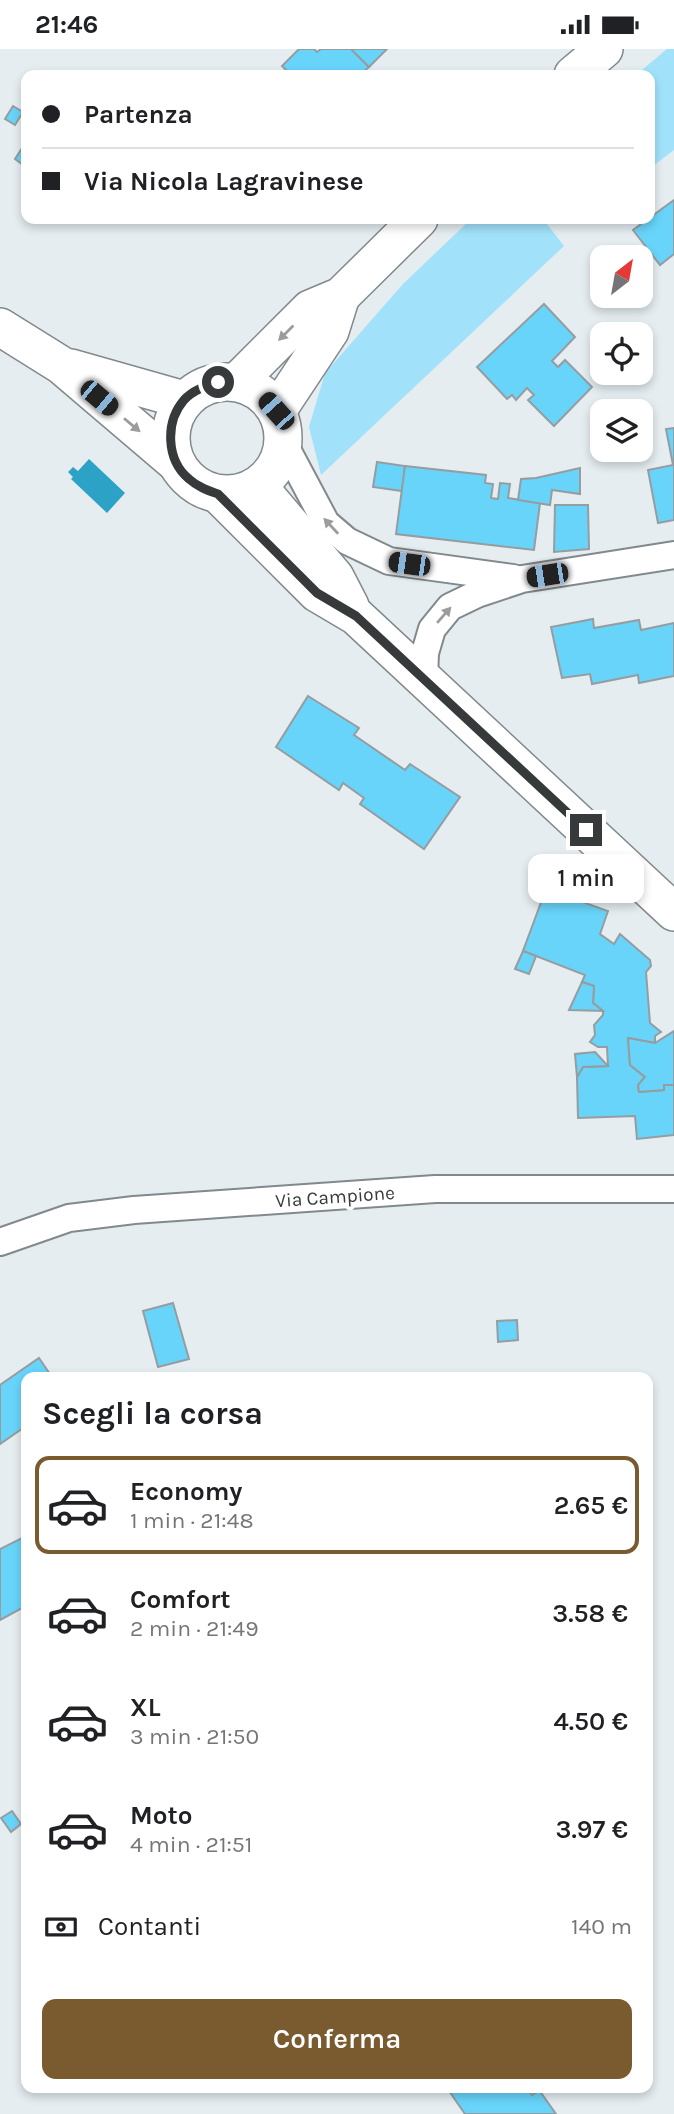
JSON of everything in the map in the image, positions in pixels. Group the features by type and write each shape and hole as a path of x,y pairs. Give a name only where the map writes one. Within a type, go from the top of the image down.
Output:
{"street":[{"path":"579,70 604,49"},
{"path":"237,382 310,309 341,296 414,224"},
{"path":"0,327 61,365 176,463 186,477 200,488 218,494 239,493 258,486 273,471 282,452 280,426 330,331 341,296"},
{"path":"61,365 184,400"},
{"path":"176,463 170,441 173,419 184,400 199,388 218,382 237,382 260,392 280,426 326,523 347,541 388,561 522,579"},
{"path":"258,486 335,577 356,616"},
{"path":"218,494 317,593 356,616 674,912"},
{"path":"424,678 425,653 432,629 450,607 477,594 522,579 674,555"},
{"name":"Via Campione","path":"0,1242 69,1218 134,1210 435,1189 674,1189"}],"shaded area":[{"path":"667,49 674,49 674,150 655,164 655,70 642,70"},
{"path":"466,224 547,224 564,246 321,475 309,427 325,373 403,284"},
{"path":"89,459 125,493 107,513 71,479 73,477 68,472 73,467 78,471"}],"building":[{"path":"299,49 314,49 317,52 321,49 351,49 369,67 366,70 286,70 282,66"},
{"path":"351,49 387,49 369,67"},
{"path":"13,106 21,111 15,125 5,119"},
{"path":"21,150 21,163 15,159"},
{"path":"674,200 674,254 660,265 653,256 653,245 645,245 633,230 641,224 655,224 655,214"},
{"path":"544,304 575,337 552,361 558,367 565,360 592,387 554,426 528,400 534,395 527,388 516,400 512,395 507,399 477,367"},
{"path":"674,428 674,520 658,523 648,470 673,465 666,429"},
{"path":"377,462 405,466 402,491 373,487"},
{"path":"405,466 486,475 485,483 493,484 491,498 498,499 500,483 510,484 508,498 540,503 534,550 396,534"},
{"path":"580,468 580,494 552,490 550,505 518,500 521,479"},
{"path":"555,505 588,505 589,549 554,552"},
{"path":"593,619 594,628 639,620 641,630 674,623 674,676 639,683 638,675 592,684 590,674 562,678 551,627"},
{"path":"308,696 359,728 354,735 405,770 410,764 460,797 424,849 360,804 364,798 343,783 339,790 276,747"},
{"path":"546,889 608,911 600,934 614,944 620,934 650,960 651,966 646,972 650,1023 661,1032 655,1036 655,1043 628,1038 630,1065 645,1077 638,1085 639,1092 664,1090 664,1085 674,1085 674,1135 637,1139 635,1116 578,1118 577,1077 583,1067 608,1066 607,1047 598,1047 590,1042 595,1035 594,1025 603,1015 603,1011 593,1003 594,986 582,982 585,975 523,951"},
{"path":"523,951 536,956 529,974 515,969"},
{"path":"582,982 594,986 593,1003 603,1011 569,1010"},
{"path":"674,1031 674,1085 664,1085 664,1090 639,1092 638,1085 645,1077 630,1065 628,1038 655,1043"},
{"path":"595,1052 608,1066 583,1067 577,1077 575,1054"},
{"path":"173,1303 189,1359 158,1367 143,1311"},
{"path":"517,1320 518,1340 498,1342 497,1321"},
{"path":"39,1358 49,1372 21,1372 21,1429 0,1444 0,1385"},
{"path":"21,1538 21,1609 0,1620 0,1549"},
{"path":"12,1811 21,1824 11,1832 1,1818"},
{"path":"450,2093 541,2093 556,2114 465,2114"}],"route":[{"path":"218,382 199,388 184,400 173,419 170,441 176,463 186,477 200,488 218,494 317,593 356,616 586,830"}]}
